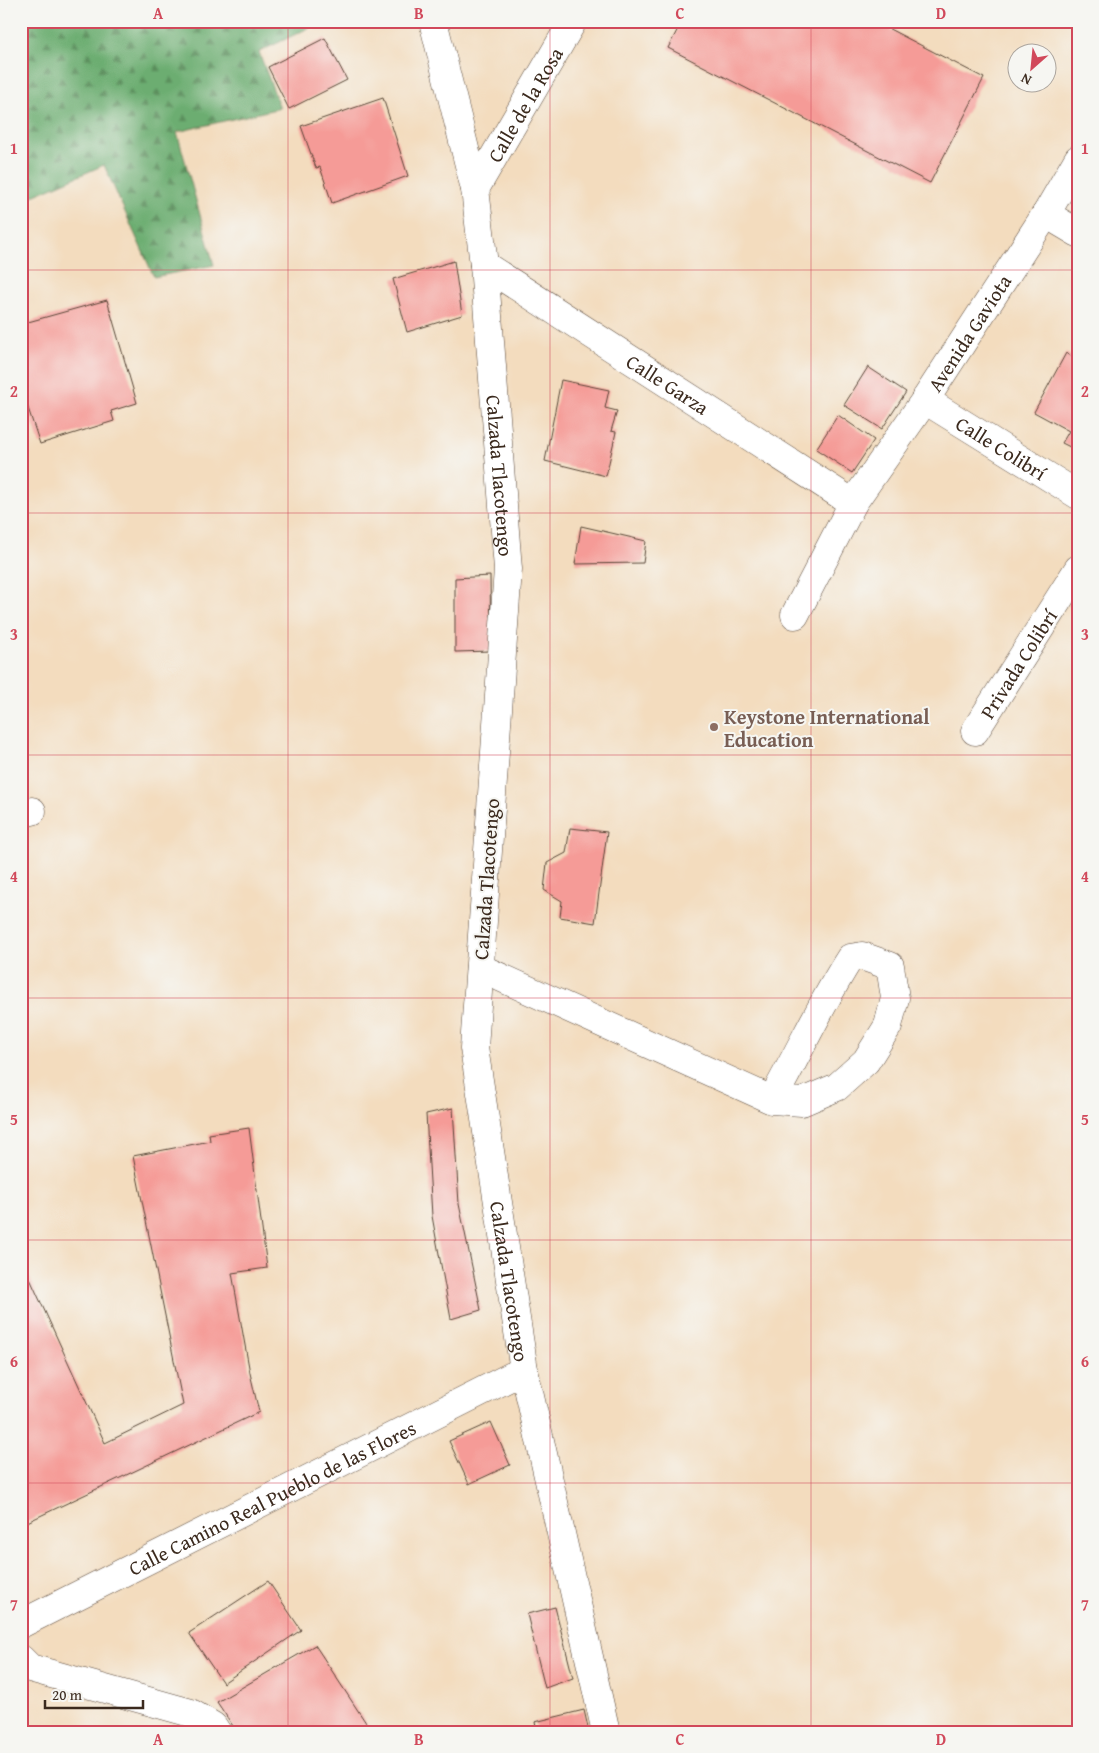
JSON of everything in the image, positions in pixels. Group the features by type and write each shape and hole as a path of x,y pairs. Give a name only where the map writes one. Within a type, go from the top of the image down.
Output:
{"street":[{"name":"Calzada Tlacotengo","path":"433,21 475,188 484,264 508,569 474,1048 524,1370 606,1732"},
{"name":"Calle de la Rosa","path":"475,188 573,21"},
{"name":"Avenida Gaviota","path":"795,615 853,502 925,400 1046,214 1078,159"},
{"path":"1046,214 1078,234"},
{"name":"Calle Garza","path":"484,264 853,502"},
{"name":"Calle Colibrí","path":"925,400 1078,495"},
{"name":"Privada Colibrí","path":"975,731 1078,569"},
{"path":"480,968 772,1100 802,1102 837,1086 866,1060 888,1026 895,998 890,966 862,956 850,958 772,1100"},
{"name":"Calle Camino Real Pueblo de las Flores","path":"21,1624 524,1370"},
{"path":"21,1659 30,1668 191,1713 213,1726 217,1732"}],"green space":[{"path":"21,21 323,21 259,52 280,108 177,132 214,265 154,277 104,165 21,201"}],"building":[{"path":"682,21 874,21 984,78 930,183 668,48"},
{"path":"325,38 347,80 289,109 268,67"},
{"path":"383,98 408,176 332,203 320,167 316,168 301,126"},
{"path":"454,261 462,315 407,332 393,279"},
{"path":"107,300 137,403 111,411 114,421 40,444 21,387 21,324"},
{"path":"1066,353 1078,360 1078,451 1062,443 1069,431 1034,412"},
{"path":"868,367 906,392 882,429 844,405"},
{"path":"561,380 609,390 605,408 617,411 611,431 616,432 606,476 545,461"},
{"path":"838,415 874,440 852,473 816,449"},
{"path":"581,526 646,541 643,563 575,564"},
{"path":"490,576 491,651 455,652 455,578"},
{"path":"570,828 607,832 595,923 560,917 562,901 544,890 547,863 566,853"},
{"path":"453,1108 459,1204 481,1310 451,1319 432,1216 426,1114"},
{"path":"249,1128 267,1268 232,1273 259,1412 21,1525 21,1483 24,1481 21,1476 21,1259 105,1443 183,1405 133,1156 210,1141 209,1134"},
{"path":"491,1422 510,1465 469,1484 449,1441"},
{"path":"268,1581 301,1630 223,1683 189,1633"},
{"path":"555,1607 573,1678 545,1688 527,1614"},
{"path":"315,1645 372,1732 237,1732 217,1702"},
{"path":"584,1710 589,1732 537,1732 535,1722"}],"place":[{"name":"Keystone International Education","path":"714,727"}]}
